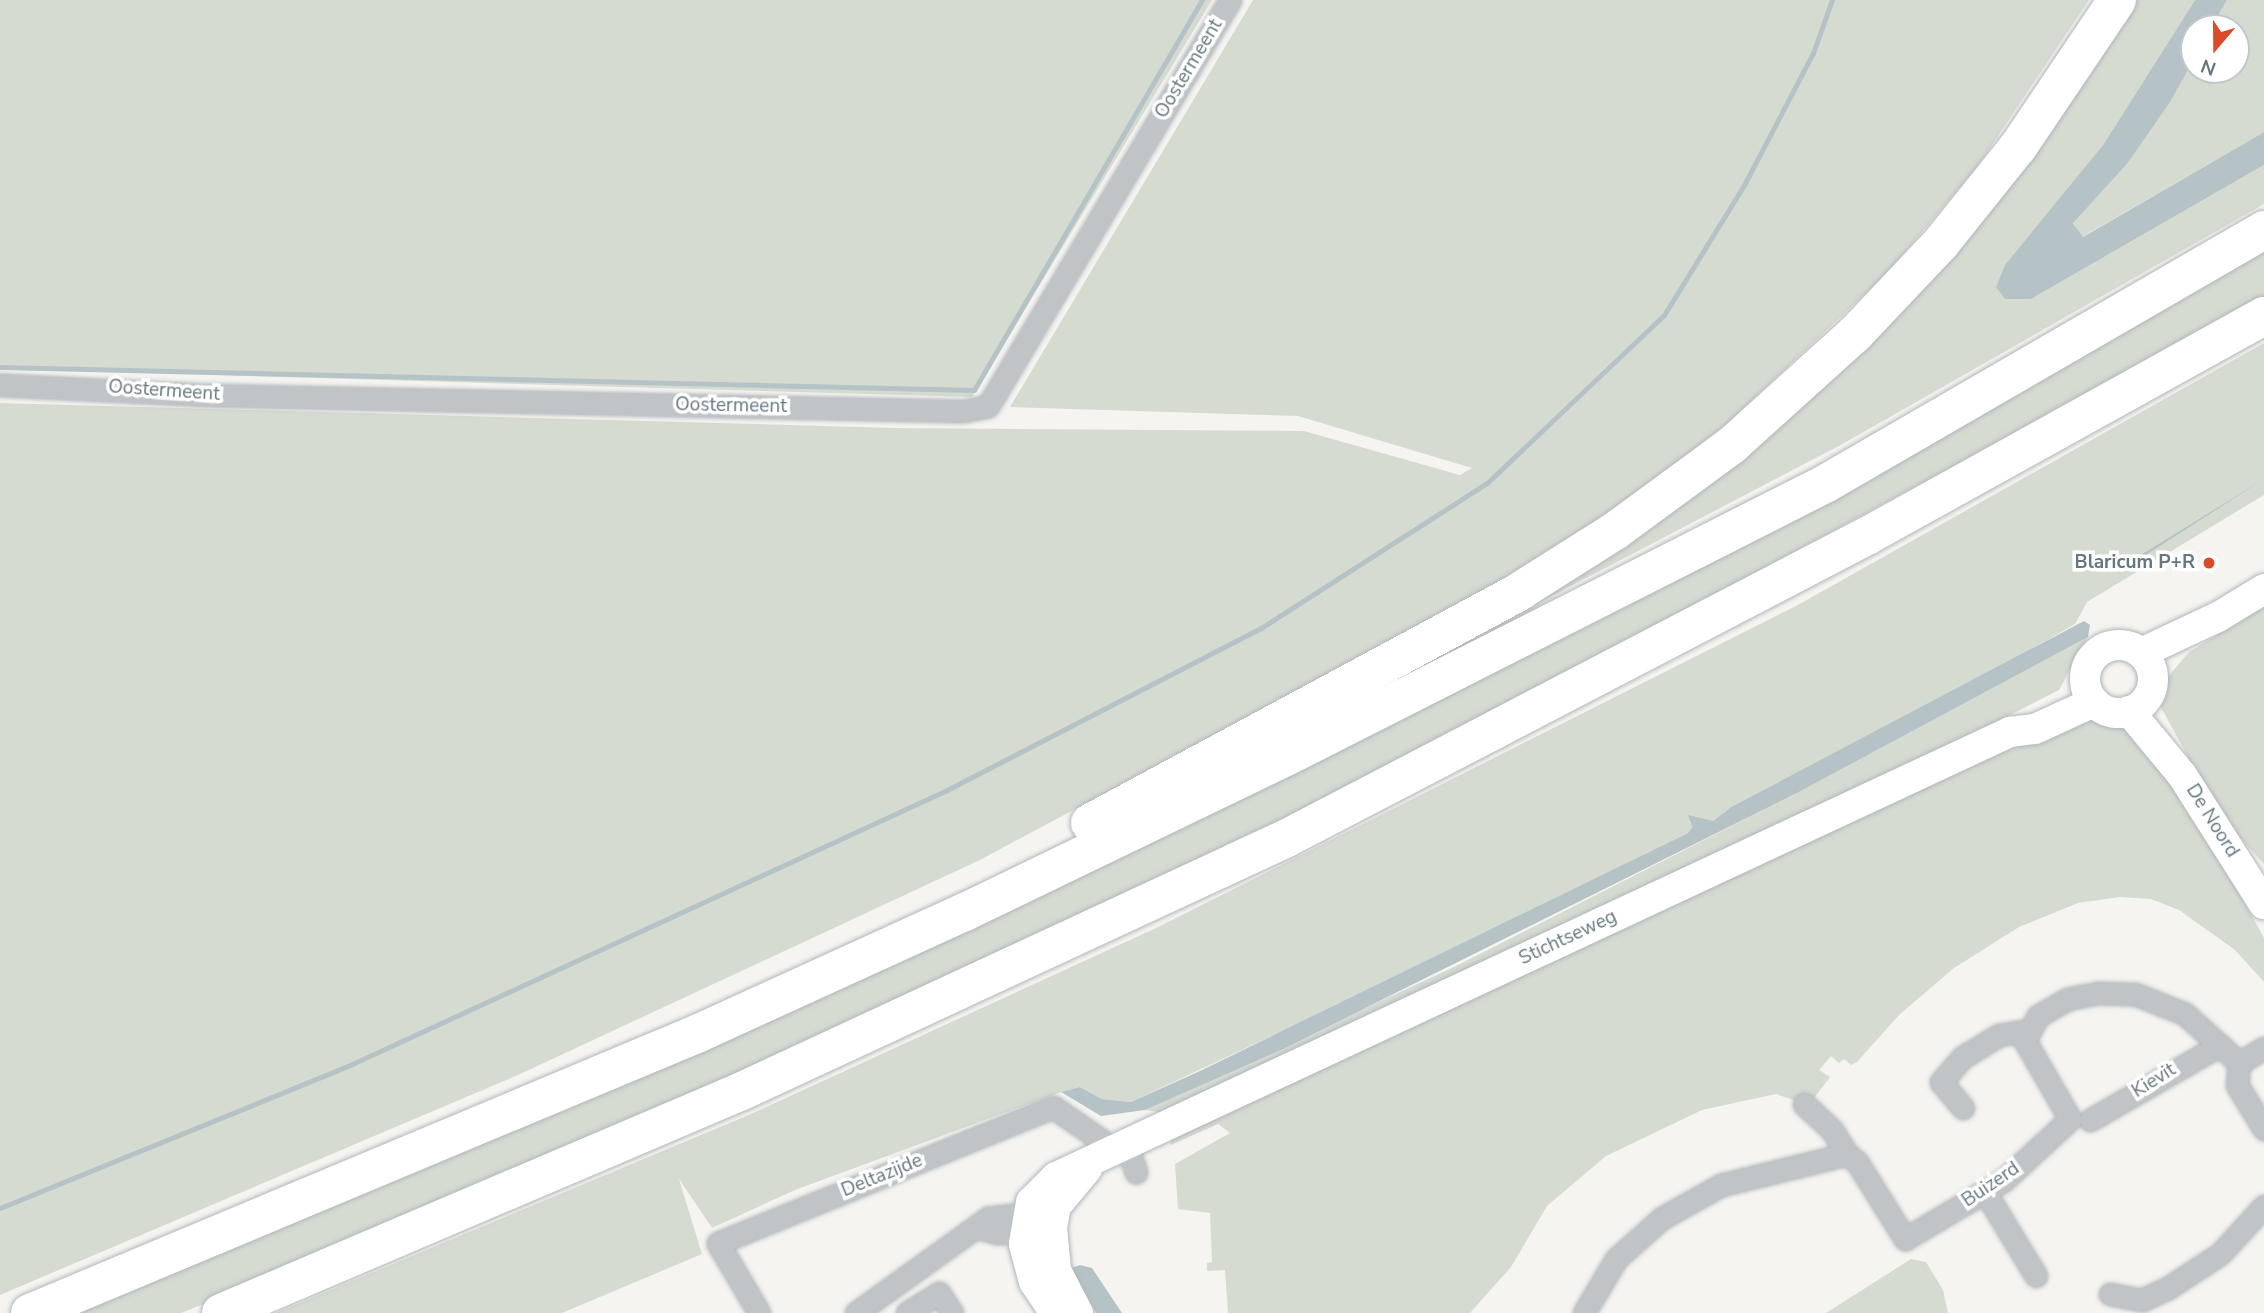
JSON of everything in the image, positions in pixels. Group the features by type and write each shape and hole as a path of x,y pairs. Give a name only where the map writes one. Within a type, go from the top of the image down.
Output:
{"highway":[{"path":"699,1033 721,1008 1250,741 1483,612 1604,538 1693,476 1807,379 1913,274 2018,147 2117,0"},
{"path":"30,1313 699,1033 965,912 1261,769 1812,490 2264,230"},
{"path":"221,1313 742,1091 1287,838 1867,536 2264,316"}],"street":[{"name":"Oostermeent","path":"0,385 202,395 963,411 988,406 1230,0"},
{"path":"2142,683 2116,644 2103,648 2086,669 2089,692 2110,712 2218,617 2264,589"},
{"name":"De Noord","path":"2142,683 2182,775 2264,904"},
{"name":"Stichtseweg","path":"1034,1226 1031,1202 1049,1182 2010,733 2028,715 2089,692"},
{"path":"1962,1108 1941,1082 1964,1057 1999,1035 2029,1030 2043,1011 2058,1003 2124,993 2176,1008 2239,1063"},
{"name":"Buizerd","path":"1804,1104 1832,1130 1847,1154 1857,1162 1905,1239 2011,1175 2070,1119 2029,1052 2029,1030"},
{"name":"Kievit","path":"2090,1120 2220,1045"},
{"path":"2239,1063 2264,1048"},
{"path":"2239,1063 2237,1085 2264,1129"},
{"name":"Deltazijde","path":"759,1313 718,1244 1053,1107 1101,1140 1111,1152"},
{"path":"1111,1152 1136,1172"},
{"path":"1584,1313 1616,1259 1668,1214 1721,1185 1847,1154"},
{"path":"1985,1192 2036,1276"},
{"path":"2110,1294 2143,1300 2168,1288 2220,1254 2264,1206"},
{"path":"856,1313 993,1216 1034,1226 1078,1313"},
{"path":"1034,1226 1028,1269 1055,1313"},
{"path":"907,1313 940,1293 952,1313"}],"shaded area":[{"path":"0,0 1212,0 972,397 0,369"},
{"path":"1253,0 2089,0 1977,167 1887,273 1730,421 1673,467 1539,560 980,860 518,1075 0,1295 0,403 896,428 1304,431 1460,475 1472,468 1298,416 1010,407"},
{"path":"2123,0 2195,0 2186,14 2180,14 2180,24 2103,145 2067,191 2031,299 2264,165 2264,204 1839,446 1437,656 1569,568 1848,352"},
{"path":"2195,0 2227,0 2219,14 2186,14"},
{"path":"2227,0 2264,0 2264,132 2082,237 2073,222 2127,164 2180,81 2180,84 2250,84 2250,14 2219,14"},
{"path":"2180,24 2180,84 2127,164 2073,223 2083,237 2264,132 2264,165 2031,299 2005,299 1996,287 2005,265 2103,145"},
{"path":"2264,252 2264,299 1413,757 924,990 351,1245 181,1313 75,1313 408,1175"},
{"path":"2264,343 2264,495 2087,602 2075,624 2030,650 1731,807 1713,821 1689,821 1692,827 1688,833 1342,1003 1131,1102 1102,1099 1080,1087 1061,1092 795,1190 712,1228 679,1179 702,1254 562,1313 276,1313 751,1114 1156,928 1796,606"},
{"path":"2264,479 2135,562 2121,565 2144,553"},
{"path":"2264,607 2264,864 2221,817 2158,702 2167,678 2189,652"},
{"path":"2084,621 2090,625 2088,637 1797,793 1283,1049 1145,1110 1101,1116 1061,1092 1080,1087 1102,1099 1131,1102 1200,1071 1688,833 1692,827 1688,815 1713,821 1731,807"},
{"path":"2088,637 2059,690 1959,741 1169,1113 1145,1110 1456,966 1797,793"},
{"path":"2094,716 2129,728 2182,790 2264,938 2264,982 2235,950 2179,910 2151,899 2120,897 2078,903 2019,927 1954,968 1899,1015 1857,1062 1851,1065 1844,1059 1839,1063 1831,1056 1819,1070 1830,1077 1809,1105 1776,1094 1702,1110 1606,1156 1547,1206 1511,1267 1470,1313 1228,1313 1225,1270 1207,1271 1207,1263 1212,1262 1210,1213 1178,1209 1175,1164 1230,1133 1218,1124 1171,1145 1169,1136 2023,740"},
{"path":"1911,1259 1926,1262 1943,1290 1948,1313 1826,1313"},
{"path":"1080,1265 1092,1268 1122,1313 1096,1313 1071,1268"}],"waterway":[{"path":"0,367 974,390 1202,0"},
{"path":"0,1208 350,1065 945,791 1261,628 1487,483 1664,315 1744,185 1813,53 1832,0"}],"place":[{"name":"Blaricum P+R","path":"2209,563"}]}
